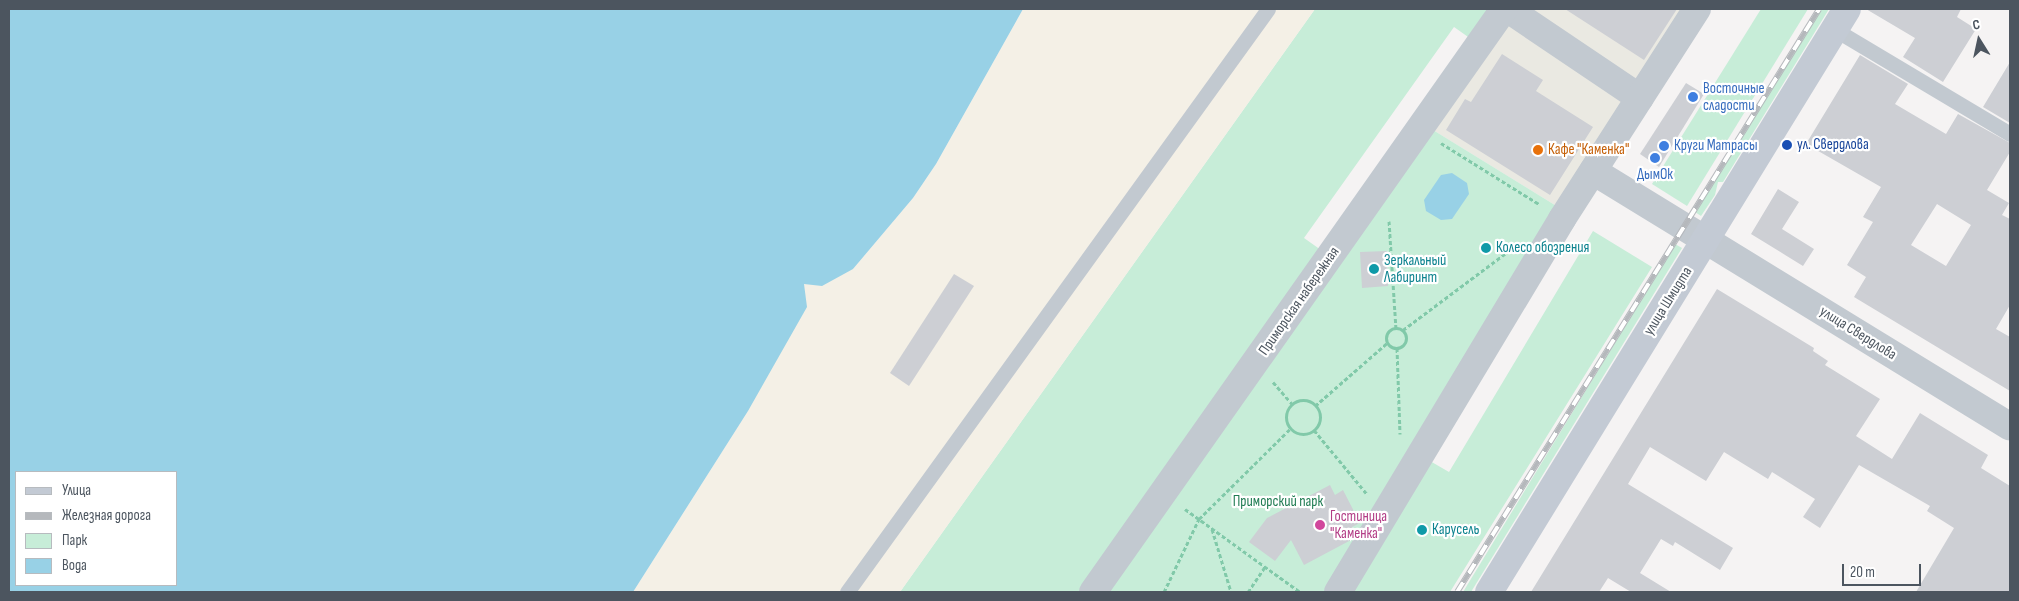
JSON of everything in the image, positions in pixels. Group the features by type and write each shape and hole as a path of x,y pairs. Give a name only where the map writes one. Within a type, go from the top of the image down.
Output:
{"street":[{"path":"1506,9 1640,98"},
{"name":"Приморская набережная","path":"1093,592 1386,175 1506,9"},
{"path":"1338,592 1562,219 1697,9"},
{"name":"улица Шмидта","path":"1489,592 1840,19"},
{"name":"улица Свердлова","path":"1593,171 2010,427"}],"lane":[{"path":"846,592 1268,9"},
{"path":"1840,19 2010,134"}],"path":[{"path":"1419,130 1562,219"},
{"path":"1386,175 1396,328"},
{"path":"1403,330 1518,244"},
{"path":"1315,406 1388,344 1388,332 1396,328 1403,330"},
{"path":"1397,348 1405,343 1403,330"},
{"path":"1388,344 1397,348"},
{"path":"1397,348 1400,438"},
{"path":"1306,401 1315,406 1319,420 1314,430 1305,434 1290,429 1286,414 1292,404 1306,401"},
{"path":"1164,592 1199,520 1290,429"},
{"path":"1314,430 1384,515"},
{"path":"1163,494 1300,592"},
{"path":"1212,528 1231,592"},
{"path":"1248,592 1265,567"}],"shaded area":[{"path":"1514,9 1685,9 1558,207 1433,130"}],"green space":[{"path":"1315,9 1489,10 1471,39 1454,27 1304,238 1321,250 1080,592 900,592"},
{"path":"1761,9 1808,9 1687,206 1652,184"},
{"path":"1821,9 1829,9 1723,182 1718,182 1715,195 1701,216 1695,212"},
{"name":"Приморский парк","path":"1433,130 1558,207 1326,592 1106,592"},
{"path":"1593,231 1652,267 1450,592 1348,592 1430,461 1449,472"},
{"path":"1675,244 1682,248 1471,592 1463,592"}],"sand":[{"path":"1023,9 1315,9 900,592 633,592 748,411 804,295 804,283 853,269 913,198 936,164"}],"water":[{"path":"9,9 1023,9 936,164 913,198 853,269 822,286 804,284 807,307 748,411 633,592 9,592"},
{"path":"1452,173 1467,183 1469,194 1452,219 1441,220 1426,211 1424,200 1441,175"}],"building":[{"path":"1565,9 1677,9 1644,60"},
{"path":"1866,9 1961,9 1957,17 1976,29 1943,82 1903,57 1915,38"},
{"path":"1502,54 1543,80 1536,91 1593,127 1550,195 1446,130 1465,99 1471,102"},
{"path":"1860,55 1908,84 1895,104 1946,134 1958,114 2010,143 2010,152 1987,190 2009,203 2002,215 2010,219 2010,305 1996,329 2010,337 2010,391 1854,297 1866,277 1847,265 1873,222 1863,217 1881,187 1806,144","holes":["1937,204 1971,225 1946,266 1911,245"]},
{"path":"2010,62 2010,123 1983,107"},
{"path":"1686,83 1704,94 1659,167 1640,154"},
{"path":"1778,189 1799,202 1782,229 1814,249 1803,266 1751,234"},
{"name":"Зеркальный Лабиринт","path":"1387,251 1388,286 1362,288 1360,252"},
{"path":"954,274 974,286 909,386 890,373"},
{"path":"1717,289 1814,348 1813,351 1828,361 1825,365 1880,399 1856,436 1892,459 1920,413 1988,455 1981,468 2010,486 2010,592 1916,592 1954,528 1927,511 1930,506 1859,465 1820,528 1803,517 1815,499 1772,472 1768,479 1724,452 1706,481 1650,447 1628,484 1733,548 1720,570 1675,542 1673,546 1661,539 1640,573 1671,592 1631,592 1608,578 1599,592 1531,592"},
{"name":"Гостиница \"Каменка\"","path":"1330,485 1335,495 1343,490 1360,523 1352,527 1355,533 1351,540 1304,565 1291,540 1275,561 1249,542 1267,518"}],"railway":[{"path":"1457,592 1819,9"}],"place":[{"name":"Восточные сладости","path":"1693,97"},
{"name":"ул. Свердлова","path":"1787,145"},
{"name":"Круги Матрасы","path":"1664,146"},
{"name":"Кафе \"Каменка\"","path":"1538,150"},
{"name":"ДымОк","path":"1655,158"},
{"name":"Колесо обозрения","path":"1486,248"},
{"name":"Зеркальный Лабиринт","path":"1374,269"},
{"name":"Гостиница \"Каменка\"","path":"1320,525"},
{"name":"Карусель","path":"1422,530"}]}
